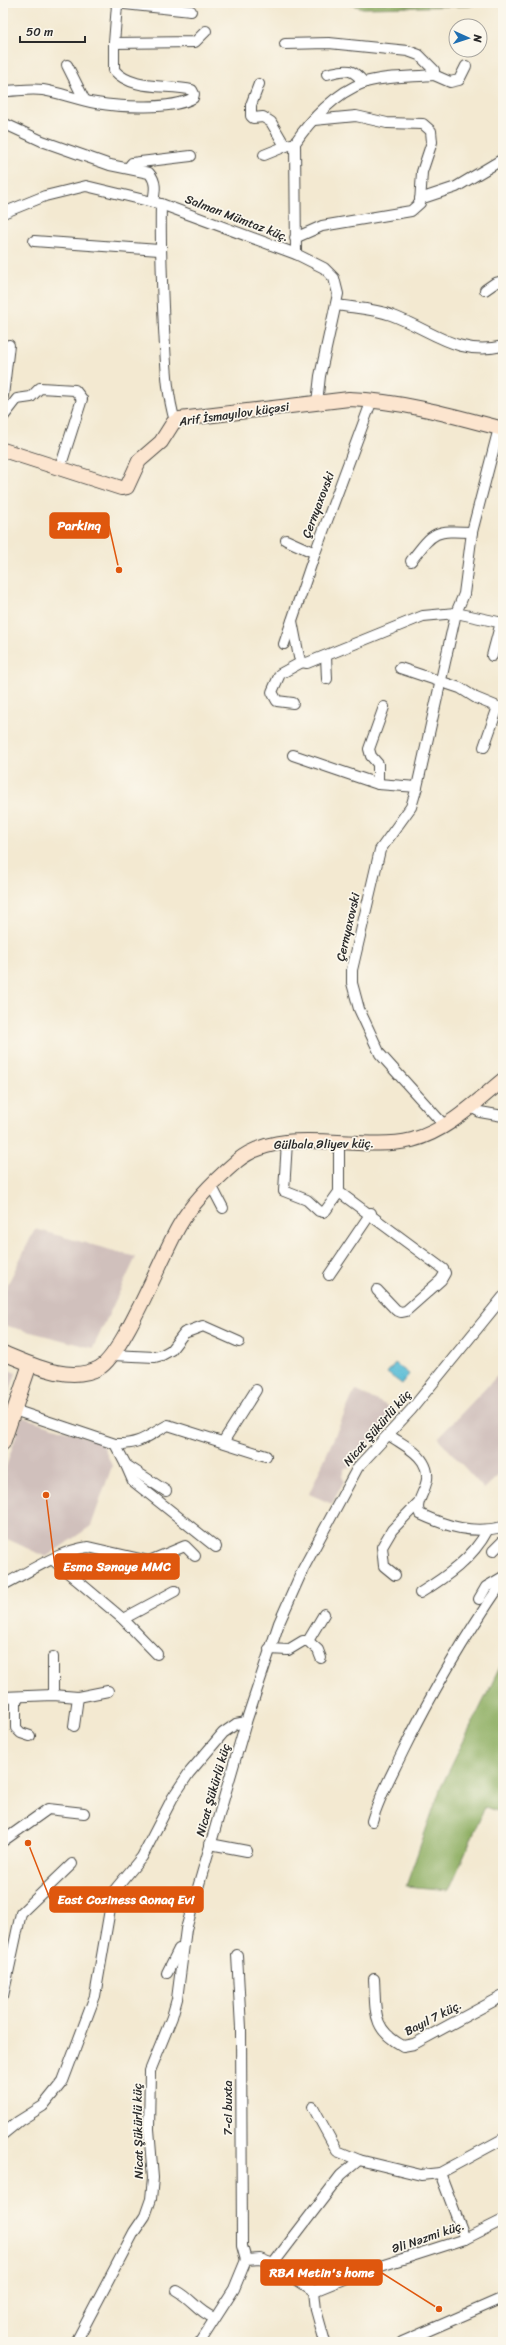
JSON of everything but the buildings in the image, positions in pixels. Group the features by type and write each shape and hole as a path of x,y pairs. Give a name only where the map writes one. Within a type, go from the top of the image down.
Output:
{"street":[{"path":"3,91 41,90 84,99 95,103 118,105 161,105 187,101 192,98 194,94 192,90 148,85 118,75 113,65 116,4 190,11"},
{"path":"114,42 195,42 206,31"},
{"path":"285,44 330,43 408,51 419,55 429,64 434,70 434,75"},
{"path":"67,65 84,99"},
{"path":"296,254 295,143 303,130 334,101 364,83 434,75 450,82 459,80 466,66"},
{"path":"327,74 346,70 357,74 364,83"},
{"path":"260,84 251,105 251,116 253,118 263,117 271,122 285,146"},
{"path":"296,238 322,226 411,211 420,203 422,172 432,142 431,131 423,124 387,123 356,116 314,120"},
{"path":"3,124 42,141 110,165 149,173 154,178 156,188 169,398 175,421"},
{"path":"264,155 295,143"},
{"path":"128,168 132,163 191,156"},
{"path":"420,200 456,187 503,159"},
{"name":"Salman Mümtaz küç.","path":"3,213 45,196 86,186 157,203 296,254 324,268 334,278 337,286 337,305 320,376 317,403"},
{"path":"34,241 160,250"},
{"path":"485,290 495,283 503,281"},
{"path":"337,305 390,314 468,349 486,349 503,346"},
{"path":"3,396 9,345"},
{"path":"3,417 17,399 31,397 40,388 75,390 79,393 82,400 60,468"},
{"name":"Arif İsmayılov küçəsi","path":"3,450 124,488 129,482 139,461 161,442 175,421 349,399 372,400 442,412 501,428"},
{"name":"Çernyaxovski","path":"284,644 314,552 372,400"},
{"name":"Çernyaxovski","path":"444,1125 380,1054 359,1009 352,983 352,970 380,850 410,806 417,788 456,613 464,594 472,532 501,428"},
{"path":"411,560 435,533 445,531 472,532"},
{"path":"286,540 314,552"},
{"path":"293,703 277,701 272,692 280,674 302,662 307,664 423,616 456,613 502,622 492,656"},
{"path":"292,621 302,662"},
{"path":"326,656 328,679"},
{"path":"400,668 460,688 476,698 500,709 484,747"},
{"path":"378,784 378,764 371,756 369,749 384,707"},
{"path":"293,755 378,784 417,788"},
{"name":"Gülbala Əliyev küç.","path":"3,1353 30,1364 58,1372 82,1373 100,1367 112,1355 127,1330 179,1225 211,1185 253,1150 274,1143 287,1142 411,1140 444,1125 471,1107 503,1080"},
{"path":"471,1107 480,1112 503,1116"},
{"path":"287,1142 284,1191 307,1200 319,1211 323,1212 339,1192 339,1142"},
{"path":"211,1185 223,1208"},
{"path":"339,1192 371,1213 443,1269 445,1273 441,1280 406,1311 401,1312 396,1310 377,1290"},
{"path":"328,1275 371,1213"},
{"name":"Nicat Şükürlü küç","path":"76,2342 134,2232 145,2216 151,2199 153,2178 149,2128 150,2071 176,1999 182,1946 210,1844 269,1649 303,1569 349,1480 358,1467 389,1435 503,1297"},
{"path":"112,1355 155,1357 162,1355 171,1350 184,1333 203,1326 239,1342"},
{"path":"3,1443 30,1364"},
{"path":"222,1442 256,1390"},
{"path":"14,1410 115,1444 131,1445 168,1425 266,1456"},
{"path":"389,1435 417,1454 424,1463 427,1486 417,1504 392,1530 382,1546 384,1566 395,1575"},
{"path":"115,1444 133,1481 216,1547"},
{"path":"126,1465 166,1491"},
{"path":"417,1504 417,1509 420,1514 461,1530 487,1531 503,1527"},
{"path":"420,1593 437,1583 476,1549 487,1531"},
{"path":"492,1551 503,1541"},
{"path":"3,1585 53,1560 88,1548 149,1561 185,1546 195,1556"},
{"path":"53,1560 123,1619 157,1654"},
{"path":"479,1599 486,1587 503,1577"},
{"path":"372,1821 388,1783 415,1728 453,1659 503,1580"},
{"path":"123,1619 175,1592"},
{"path":"308,1641 324,1614"},
{"path":"269,1649 288,1650 303,1641 308,1641 318,1650 321,1658"},
{"path":"53,1658 53,1695"},
{"path":"3,1697 16,1698 53,1695 78,1697 108,1690"},
{"path":"74,1726 78,1697"},
{"path":"16,1698 16,1728 21,1733 30,1736"},
{"path":"3,2134 19,2120 43,2106 63,2081 75,2053 97,1991 113,1892 142,1857 173,1797 189,1773 223,1734 236,1724 246,1722"},
{"path":"3,1841 27,1826 48,1809 84,1814"},
{"path":"210,1844 247,1850"},
{"path":"3,1996 5,1969 21,1913 72,1864"},
{"path":"167,1973 182,1946"},
{"name":"7-ci buxta","path":"237,1955 241,2028 242,2246 246,2260"},
{"name":"Bayıl 7 küç.","path":"374,1978 380,2026 384,2034 403,2046 414,2044 503,1996"},
{"path":"313,2107 334,2149 359,2160 421,2175 440,2173 503,2139"},
{"path":"273,2264 341,2175 359,2160"},
{"path":"440,2173 466,2239"},
{"name":"Əli Nəzmi küç.","path":"314,2291 356,2274 466,2239 503,2220"},
{"path":"200,2342 234,2289 246,2260 260,2259 273,2264 314,2291 316,2310 325,2342"},
{"path":"177,2290 187,2296 197,2310 214,2318"},
{"path":"402,2342 503,2298"}],"shaded area":[{"path":"35,1229 136,1257 93,1348 3,1325 3,1294"},
{"path":"3,1368 16,1373 3,1411"},
{"path":"503,1370 503,1471 484,1489 438,1438"},
{"path":"355,1390 398,1411 375,1442 365,1442 352,1467 345,1468 342,1476 344,1481 332,1504 309,1494"},
{"path":"22,1417 102,1442 112,1466 91,1526 46,1557 3,1537 3,1476"}],"green space":[{"path":"344,3 478,3 470,6 363,8"},
{"path":"503,1661 503,1813 485,1807 449,1890 406,1886 441,1787"}],"water":[{"path":"395,1363 409,1374 402,1384 387,1373"}],"place":[{"name":"Parkinq","path":"119,570"},
{"name":"Esma Sənaye MMC","path":"46,1495"},
{"name":"East Coziness Qonaq Evi","path":"28,1843"},
{"name":"RBA Metin's home","path":"439,2309"}]}
